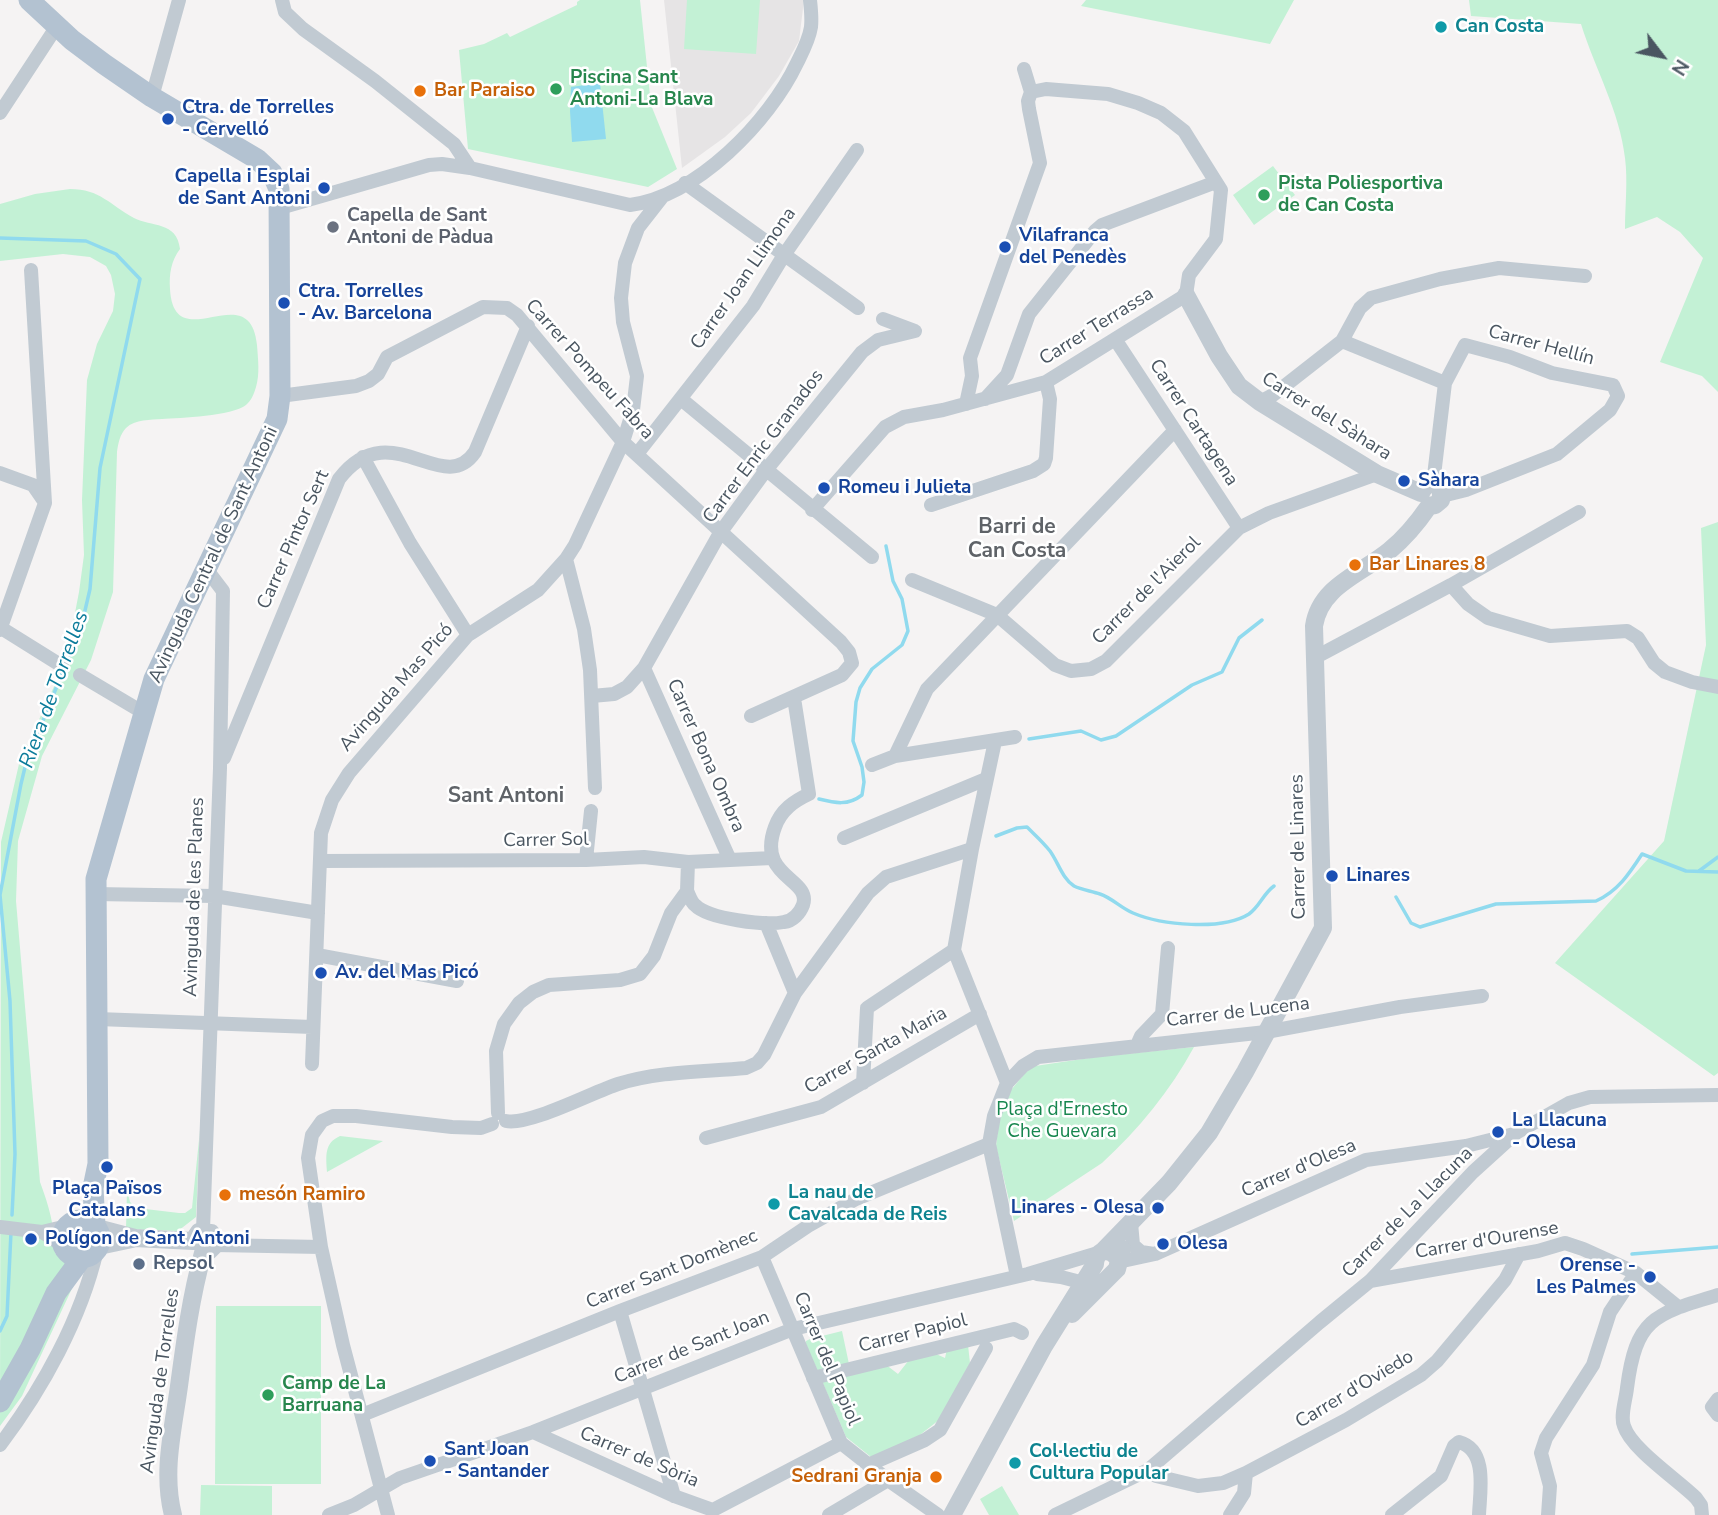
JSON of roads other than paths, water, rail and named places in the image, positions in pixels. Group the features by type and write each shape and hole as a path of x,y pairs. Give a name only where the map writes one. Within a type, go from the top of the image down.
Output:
{"main road":[{"name":"Avinguda Central de Sant Antoni","path":"0,1402 30,1349 82,1239 98,1164 96,879 159,668 274,428 280,396 280,208 276,180 257,159 152,97 104,64 29,0"}],"street":[{"path":"152,97 179,0"},
{"path":"282,0 285,12 303,29 375,81 454,144 470,168"},
{"name":"Avinguda Mas Picó","path":"630,205 649,202 663,196 728,155 766,115 806,46 811,27 810,0"},
{"path":"0,113 57,26"},
{"path":"966,404 972,376 971,358 1040,163 1029,109 1031,92 1024,69"},
{"path":"1031,92 1046,89 1108,94 1161,113 1184,131 1221,190 1216,239 1189,275 1186,295"},
{"path":"442,164 454,144"},
{"name":"Carrer Joan Llimona","path":"637,454 753,306 784,255 857,150"},
{"path":"280,208 429,165 442,164 630,205 638,219 638,228"},
{"path":"972,376 985,399 1007,375 1029,314 1102,225 1216,182"},
{"path":"685,183 858,308"},
{"name":"Avinguda Mas Picó","path":"312,1064 321,833 332,800 349,773 468,635 538,590 575,545 629,425 637,376 623,322 621,298 625,263 638,228 663,196"},
{"path":"1260,402 1273,395 1342,341 1360,308 1371,298 1440,279 1499,268 1585,276"},
{"path":"31,270 45,503 0,629 62,666"},
{"name":"Carrer Terrassa","path":"812,510 885,427 904,417 1011,393 1046,382 1186,295"},
{"name":"Carrer del Sàhara","path":"1186,295 1239,386 1260,402 1377,474 1432,495"},
{"name":"Carrer Pompeu Fabra","path":"280,396 356,386 369,381 378,374 387,357 484,307 507,308 528,326 623,442 849,652 852,663 842,675 794,698"},
{"name":"Carrer Enric Granados","path":"592,695 614,694 627,687 644,668 720,533 766,470 862,352 878,340 915,331 883,319"},
{"path":"468,635 410,544 363,457 376,451 394,453 444,467 469,462 528,326"},
{"name":"Carrer Cartagena","path":"1115,340 1239,528"},
{"path":"1342,341 1446,383"},
{"name":"Carrer Hellín","path":"1465,345 1552,373 1613,385 1618,396 1610,410 1557,454 1466,490 1432,495 1446,383 1465,345"},
{"path":"1007,375 1011,393"},
{"path":"931,505 1033,471 1044,464 1050,399 1046,382"},
{"path":"681,399 872,557"},
{"path":"629,425 657,427"},
{"path":"895,756 927,689 1175,430"},
{"name":"Carrer Pintor Sert","path":"220,768 331,495 349,465 363,457"},
{"path":"0,474 33,485 45,503"},
{"name":"Carrer de l'Aierol","path":"912,580 997,615 1055,666 1071,671 1091,669 1106,661 1239,528 1269,513 1377,474"},
{"name":"Carrer de Linares","path":"1044,1346 1107,1261 1131,1223 1169,1183 1209,1133 1322,928 1316,614 1326,595 1388,552 1418,523 1432,495"},
{"path":"1316,657 1451,585 1579,512"},
{"path":"566,559 584,629 592,695 595,788"},
{"name":"Avinguda de les Planes","path":"203,1242 220,768 223,591 207,570"},
{"path":"1451,585 1468,604 1488,618 1550,636 1627,631 1639,638 1654,663 1665,671 1692,682 1718,687"},
{"name":"Carrer Bona Ombra","path":"644,668 730,860"},
{"path":"79,675 144,713"},
{"path":"688,862 687,891 695,906 714,915 766,923 787,922 799,914 804,902 803,892 783,874 772,858 770,840 778,819 793,802 809,794 794,698 751,716"},
{"path":"872,765 895,756 1015,737"},
{"path":"995,741 954,950 1007,1083 994,1116 989,1144 1023,1275"},
{"path":"844,838 986,779"},
{"path":"586,860 591,811"},
{"path":"388,1515 343,1345 321,1247 308,1158 312,1135 322,1121 333,1116 356,1116 481,1128 499,1119 516,1122 540,1115 619,1084 652,1075 746,1068 757,1063 764,1055 795,993 868,893 886,877 972,849"},
{"name":"Carrer Sol","path":"321,861 586,860 644,857 688,862 772,858"},
{"path":"499,1119 496,1051 504,1024 519,1003 533,992 549,985 620,981 640,974 654,956 671,914 687,891"},
{"path":"95,894 214,896 318,913"},
{"path":"766,923 795,993"},
{"path":"1137,1045 1146,1030 1163,1014 1168,948"},
{"path":"863,1083 867,1008 954,950"},
{"path":"317,956 457,981"},
{"name":"Carrer de Lucena","path":"1007,1083 1023,1066 1038,1057 1266,1032 1400,1007 1482,996"},
{"name":"Carrer Santa Maria","path":"706,1138 821,1107 980,1014"},
{"path":"98,1019 312,1027"},
{"name":"Carrer de La Llacuna","path":"1055,1515 1148,1470 1370,1281 1473,1172 1516,1133 1569,1103 1590,1097 1718,1095"},
{"name":"Carrer d'Olesa","path":"1107,1261 1155,1254 1366,1160 1466,1146 1516,1133"},
{"name":"Carrer Sant Domènec","path":"362,1415 762,1257 808,1226 856,1199 989,1144"},
{"path":"1466,1146 1474,1158 1473,1172"},
{"path":"1131,1223 1133,1245 1142,1252 1155,1254"},
{"path":"3,1228 82,1239 135,1238 321,1247"},
{"path":"0,1445 44,1378 72,1321 93,1268 82,1239"},
{"name":"Avinguda de Torrelles","path":"173,1515 167,1492 168,1456 203,1242"},
{"name":"Carrer d'Ourense","path":"1370,1281 1565,1243 1636,1273 1678,1307"},
{"name":"Carrer d'Oviedo","path":"1148,1470 1156,1476 1198,1486 1223,1483 1346,1420 1421,1375 1437,1361 1505,1280 1519,1254"},
{"name":"Carrer del Papiol","path":"762,1257 841,1443 938,1515"},
{"name":"Carrer de Sant Joan","path":"356,1510 400,1478 533,1432 793,1329 1023,1275 1107,1261"},
{"path":"1548,1515 1550,1486 1541,1453 1546,1438 1593,1366 1610,1312 1636,1273"},
{"name":"Carrer de Sant Joan","path":"1023,1275 1061,1277 1090,1285"},
{"path":"1061,1277 1068,1290 1067,1306"},
{"name":"Carrer de Linares","path":"952,1515 1067,1306 1090,1285"},
{"path":"1702,1515 1701,1505 1696,1498 1640,1449 1623,1426 1631,1359 1639,1336 1650,1322 1678,1307 1718,1295"},
{"path":"620,1311 674,1496"},
{"name":"Carrer Papiol","path":"813,1378 1014,1329 1021,1333"},
{"name":"Carrer Papiol","path":"868,1465 925,1440 940,1430 986,1348"},
{"name":"Carrer de Sòria","path":"533,1432 674,1496 713,1510 841,1443"},
{"path":"1392,1515 1441,1476 1454,1446 1459,1442 1467,1444 1475,1451 1480,1465 1479,1515"},
{"path":"1230,1515 1244,1493 1246,1473"},
{"path":"829,1515 888,1480"},
{"path":"329,1515 356,1510"}],"water":[{"path":"600,83 606,139 572,142 571,87"}],"waterway":[{"name":"Riera de Torrelles","path":"0,238 86,241 116,254 140,279 100,468 90,589 80,632 66,664"},
{"path":"819,799 846,802 862,795 862,767 853,741 856,702 860,688 872,669 902,645 908,631 902,599 893,581 886,546"},
{"path":"1029,739 1081,731 1101,740 1116,736 1192,685 1222,672 1239,638 1262,620"},
{"name":"Riera de Torrelles","path":"12,1215 15,1154 10,1001 0,895 26,763 63,671"},
{"path":"996,836 1027,827 1050,851 1063,874 1074,886 1104,896 1133,913 1159,921 1208,924 1237,919 1253,911 1274,886"},
{"path":"1396,897 1411,923 1420,927 1496,904 1596,901 1617,887 1642,854 1686,871 1718,872"},
{"path":"1699,871 1718,857"},
{"name":"Riera de Torrelles","path":"0,1331 7,1316 11,1232"},
{"path":"1632,1254 1718,1247"}],"place":[{"name":"Can Costa","path":"1441,27"},
{"name":"Piscina Sant Antoni-La Blava","path":"556,89"},
{"name":"Bar Paraiso","path":"420,91"},
{"name":"Ctra. de Torrelles - Cervelló","path":"168,119"},
{"name":"Capella i Esplai de Sant Antoni","path":"324,188"},
{"name":"Pista Poliesportiva de Can Costa","path":"1264,195"},
{"name":"Capella de Sant Antoni de Pàdua","path":"333,227"},
{"name":"Vilafranca del Penedès","path":"1005,247"},
{"name":"Ctra. Torrelles - Av. Barcelona","path":"284,303"},
{"name":"Sàhara","path":"1404,481"},
{"name":"Romeu i Julieta","path":"824,488"},
{"name":"Bar Linares 8","path":"1355,565"},
{"name":"Linares","path":"1332,876"},
{"name":"Av. del Mas Picó","path":"321,973"},
{"name":"La Llacuna - Olesa","path":"1498,1132"},
{"name":"Plaça Països Catalans","path":"107,1167"},
{"name":"mesón Ramiro","path":"225,1195"},
{"name":"La nau de Cavalcada de Reis","path":"774,1204"},
{"name":"Linares - Olesa","path":"1158,1208"},
{"name":"Polígon de Sant Antoni","path":"31,1239"},
{"name":"Olesa","path":"1163,1244"},
{"name":"Repsol","path":"139,1264"},
{"name":"Orense - Les Palmes","path":"1650,1277"},
{"name":"Camp de La Barruana","path":"268,1395"},
{"name":"Sant Joan - Santander","path":"430,1461"},
{"name":"Col·lectiu de Cultura Popular","path":"1015,1463"},
{"name":"Sedrani Granja","path":"936,1477"}],"district":[{"name":"Barri de Can Costa","path":"1017,540"},
{"name":"Sant Antoni","path":"506,797"}],"park label":[{"name":"Plaça d'Ernesto Che Guevara","path":"1062,1121"}]}
